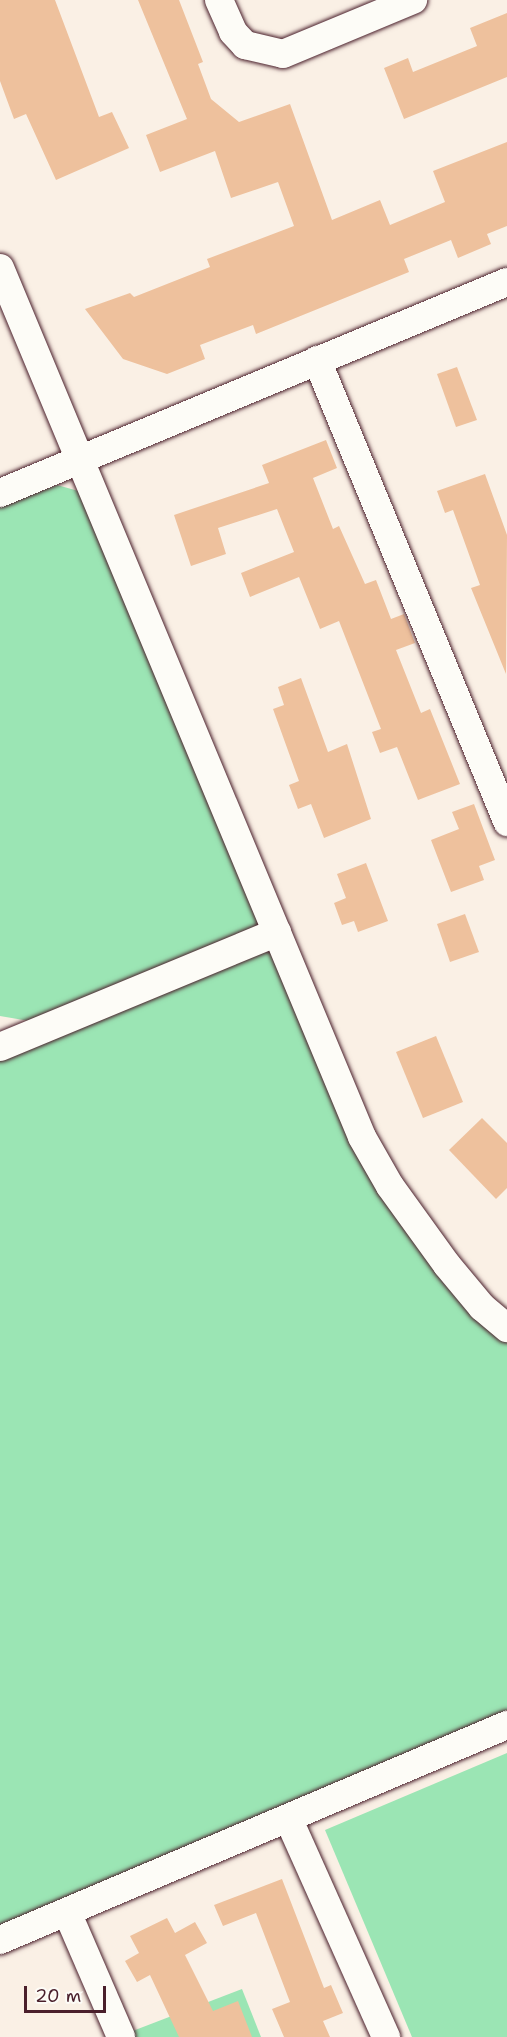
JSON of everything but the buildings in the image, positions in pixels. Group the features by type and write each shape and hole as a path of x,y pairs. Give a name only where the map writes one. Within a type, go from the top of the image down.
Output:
{"street":[{"path":"219,0 233,32 245,45 283,54 413,0"},
{"path":"0,268 78,462 362,1137 390,1186 447,1265 482,1306 507,1328"},
{"path":"0,493 507,282"},
{"path":"316,360 507,822"},
{"path":"0,1047 277,932"},
{"path":"0,1940 289,1820 507,1725"},
{"path":"289,1820 386,2037"},
{"path":"67,1912 121,2037"}],"green space":[{"path":"57,485 82,492 268,926 35,1022 0,1016 0,507"},
{"path":"271,946 355,1140 507,1338 507,1710 0,1925 0,1060"},
{"path":"507,1753 507,2037 412,2037 325,1830"},
{"path":"242,1989 261,2037 131,2037 130,2032"}]}
